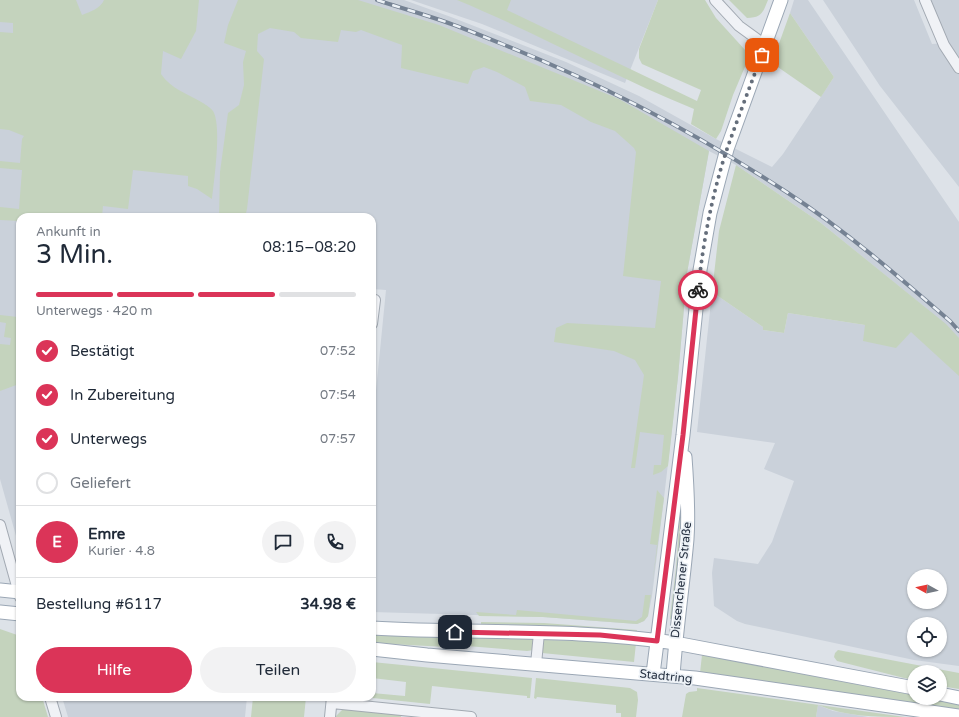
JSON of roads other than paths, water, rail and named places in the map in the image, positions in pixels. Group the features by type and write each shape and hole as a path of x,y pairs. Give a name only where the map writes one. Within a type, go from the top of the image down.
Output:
{"main road":[{"name":"Dissenchener Straße","path":"654,674 683,435 700,270 710,213 727,148 781,0"},
{"name":"Dissenchener Straße","path":"672,676 687,539 686,475 683,435"},
{"path":"0,590 16,593"},
{"path":"0,612 16,614"},
{"path":"376,628 425,632 600,635 657,641 907,687"},
{"name":"Stadtring","path":"376,648 672,676 959,716"},
{"path":"947,695 959,698"}],"street":[{"path":"715,0 739,26 765,45"},
{"path":"925,0 944,45 959,68"},
{"path":"0,525 16,583"},
{"path":"536,664 539,633"},
{"path":"51,701 56,717"},
{"path":"330,717 332,701"},
{"path":"340,701 471,717"}],"railway":[{"path":"377,0 432,17 539,59 613,93 684,130 754,171 830,223 911,287 950,321 959,331"}]}
